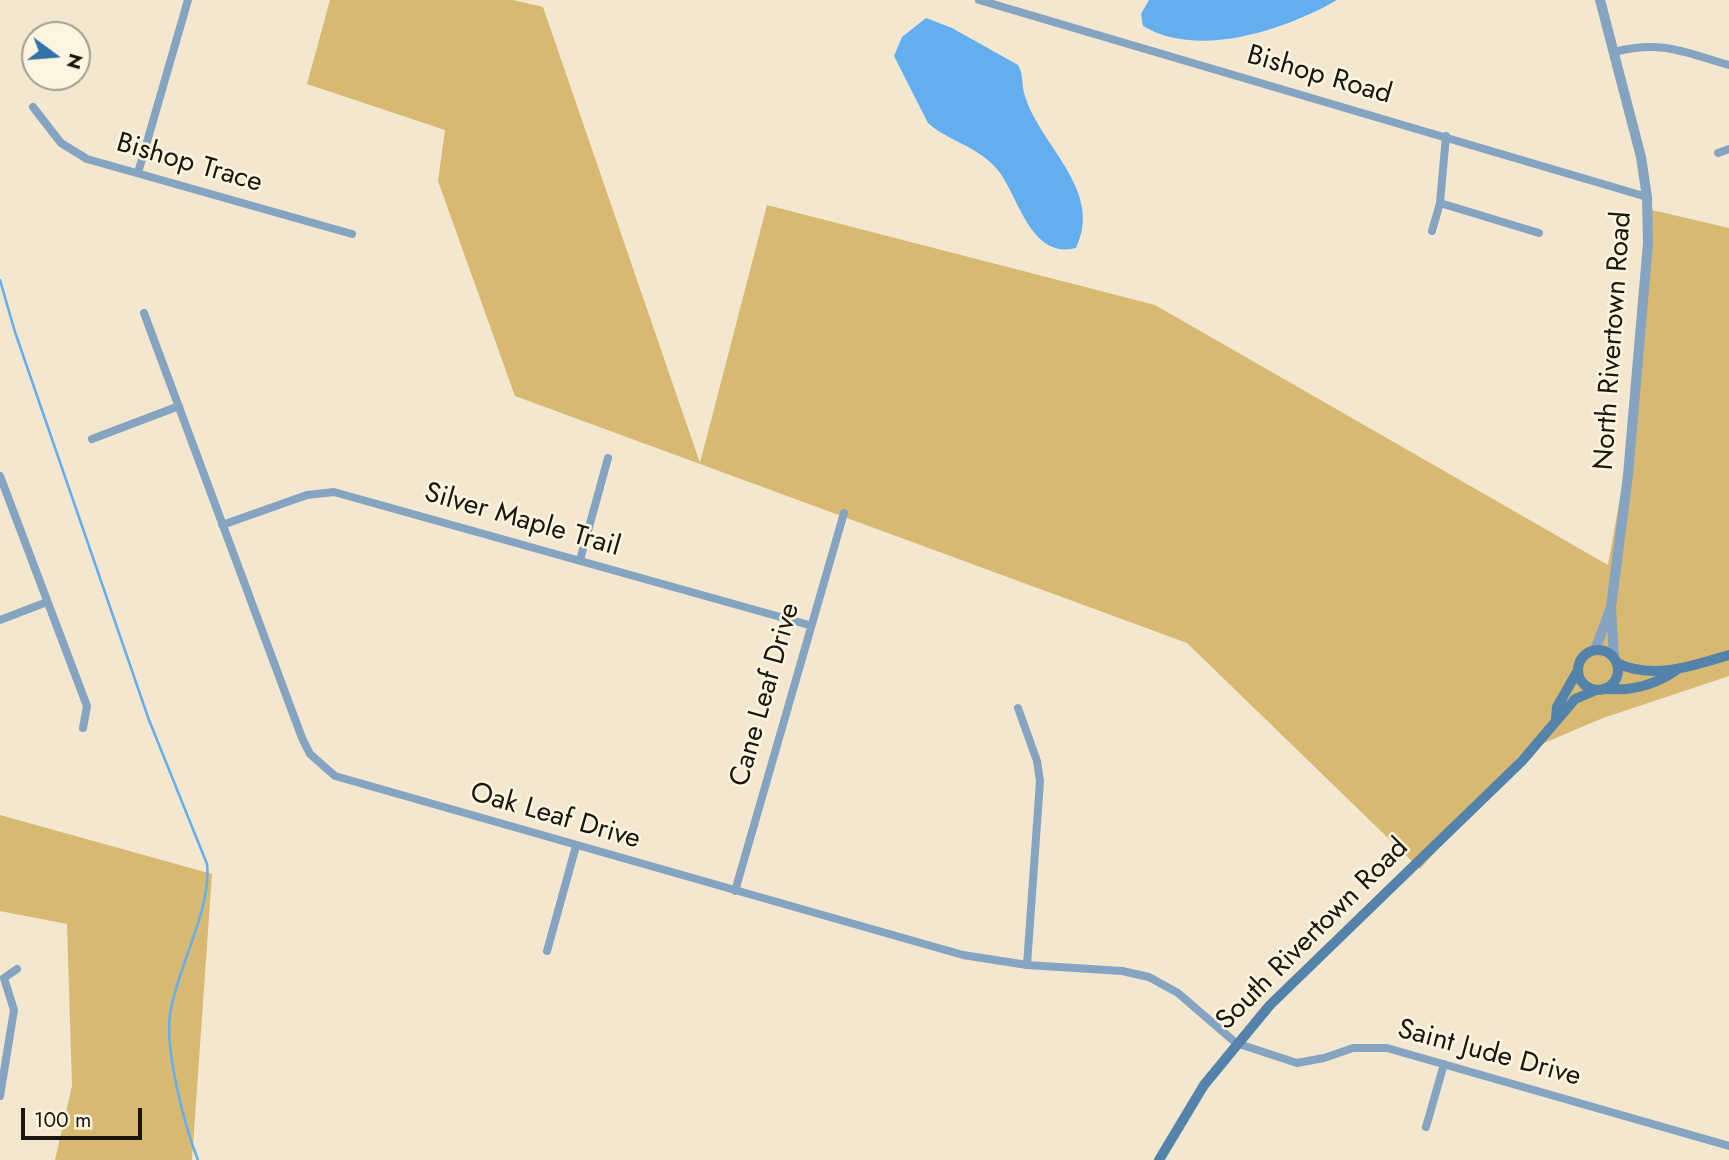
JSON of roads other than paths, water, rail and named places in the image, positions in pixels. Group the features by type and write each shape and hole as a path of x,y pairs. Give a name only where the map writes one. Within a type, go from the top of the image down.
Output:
{"main road":[{"path":"1556,719 1557,707 1577,672 1580,660 1595,650 1642,671 1678,669 1729,655"},
{"path":"1607,689 1618,675 1615,660"},
{"path":"1556,719 1563,715 1575,699 1594,691 1633,688 1662,680 1678,669"},
{"path":"1577,672 1583,685 1594,691"},
{"name":"South Rivertown Road","path":"1159,1160 1204,1085 1236,1043 1330,945 1522,761 1556,719"}],"street":[{"path":"138,173 188,0"},
{"name":"Bishop Road","path":"979,0 1647,197"},
{"name":"North Rivertown Road","path":"1600,0 1638,145 1647,197 1643,312 1628,473 1611,607 1615,660"},
{"path":"1614,52 1647,45 1668,47 1729,65"},
{"name":"Bishop Trace","path":"33,107 61,143 88,159 352,234"},
{"path":"1432,231 1440,203 1446,136"},
{"path":"1718,153 1729,149"},
{"path":"1440,203 1539,233"},
{"name":"Oak Leaf Drive","path":"144,313 302,738 321,767 350,783 963,955 1027,965 1122,971 1149,977 1178,993 1236,1043"},
{"path":"92,439 178,406"},
{"path":"580,560 608,458"},
{"path":"0,476 5,502 87,706 83,728"},
{"name":"Silver Maple Trail","path":"222,525 307,495 334,492 809,625"},
{"name":"Cane Leaf Drive","path":"735,891 809,625 844,513"},
{"path":"0,620 47,603"},
{"name":"North Rivertown Road","path":"1595,650 1611,607"},
{"path":"1018,708 1037,761 1040,780 1027,965"},
{"path":"547,951 576,846"},
{"path":"0,1096 14,1010 2,975 17,969"},
{"name":"Saint Jude Drive","path":"1236,1043 1297,1063 1353,1048 1387,1048 1729,1146"},
{"path":"1426,1127 1444,1064"}],"water":[{"path":"1149,0 1337,0 1267,30 1241,37 1189,40 1165,36 1143,26 1141,14"},
{"path":"926,18 952,28 1018,65 1025,96 1033,115 1076,188 1082,207 1082,227 1076,248 1060,249 1047,244 1027,222 996,168 980,154 944,135 928,123 894,56 902,37"}],"waterway":[{"path":"0,280 15,332 149,720 207,864 204,900 179,977 169,1029 177,1087 198,1160"}]}
